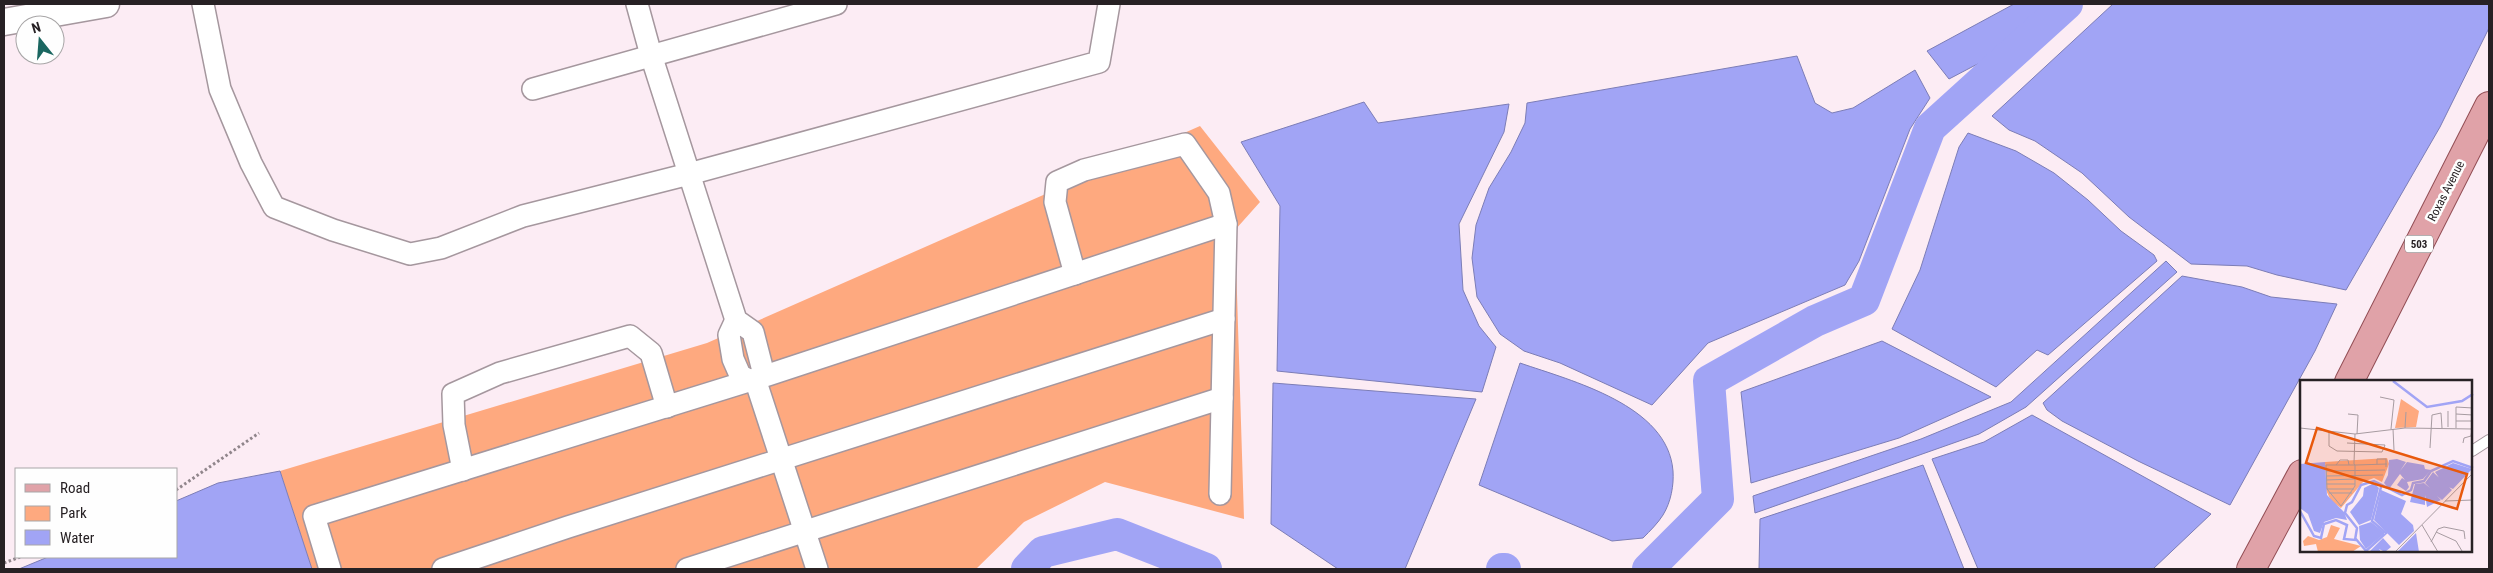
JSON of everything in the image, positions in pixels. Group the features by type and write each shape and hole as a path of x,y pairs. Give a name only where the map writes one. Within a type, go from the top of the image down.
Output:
{"main road":[{"name":"Roxas Avenue","path":"2350,380 2489,106"},
{"path":"2251,569 2288,513 2300,480"}],"street":[{"path":"4,22 106,4"},
{"path":"203,4 220,90 251,163 274,207 333,230 410,254 442,248 523,216 689,174 1099,62 1109,4"},
{"path":"637,4 651,55 736,320 753,332 763,371 755,382"},
{"path":"533,89 836,4"},
{"path":"1075,274 1055,202 1057,182 1084,170 1185,144 1219,193 1226,224 1220,494"},
{"path":"330,569 314,516 667,406 755,382 1226,224"},
{"path":"444,569 780,459 1224,319"},
{"path":"463,470 454,425 453,394 500,373 630,336 651,353 667,406"},
{"path":"755,382 817,569"},
{"path":"687,569 1222,398"}],"lane":[{"path":"2473,450 2489,440"}],"path":[{"path":"178,489 258,432"},
{"path":"4,563 17,558"}],"green space":[{"path":"1200,126 1260,202 1235,230 1244,519 1105,482 1024,522 976,569 312,569 280,471 707,343"}],"water":[{"path":"2014,4 2049,4 1989,58 1949,79 1927,51"},
{"path":"2113,4 2489,4 2489,28 2440,127 2346,290 2277,275 2247,266 2191,264 2129,217 2082,173 2035,141 2009,130 1992,116"},
{"path":"1797,56 1815,103 1832,113 1853,108 1915,70 1930,98 1910,129 1859,261 1845,285 1708,343 1652,405 1560,363 1524,351 1500,334 1477,297 1472,258 1476,225 1489,188 1511,152 1525,123 1527,103"},
{"path":"1364,102 1378,123 1509,104 1504,132 1459,224 1463,290 1479,326 1496,347 1482,392 1277,371 1280,206 1241,142"},
{"path":"1968,133 2016,151 2054,173 2088,200 2121,231 2154,255 2157,261 2048,355 2037,350 1996,387 1892,329 1920,270 1959,147"},
{"path":"2166,261 2177,272 2026,407 1979,434 1755,513 1753,496 1921,439 2011,402"},
{"path":"2182,276 2242,287 2271,297 2337,304 2315,351 2230,505 2138,461 2062,421 2047,410 2043,403"},
{"path":"1882,341 1991,397 1899,438 1751,483 1741,392"},
{"path":"1520,363 1565,378 1614,399 1636,413 1654,429 1667,448 1673,471 1673,482 1666,510 1659,521 1643,538 1612,541 1479,485"},
{"path":"1273,383 1476,399 1405,569 1338,569 1271,524"},
{"path":"2032,415 2211,514 2153,569 1978,569 1932,459 1984,442"},
{"path":"1923,465 1964,569 1759,569 1760,519"},
{"path":"280,471 312,569 19,569 46,558 178,558 178,500 218,483"}],"waterway":[{"path":"1648,569 1718,499 1709,381 1815,321 1864,300 1930,128 2067,4"},
{"path":"1027,569 1043,552 1117,534 1206,569"}]}
